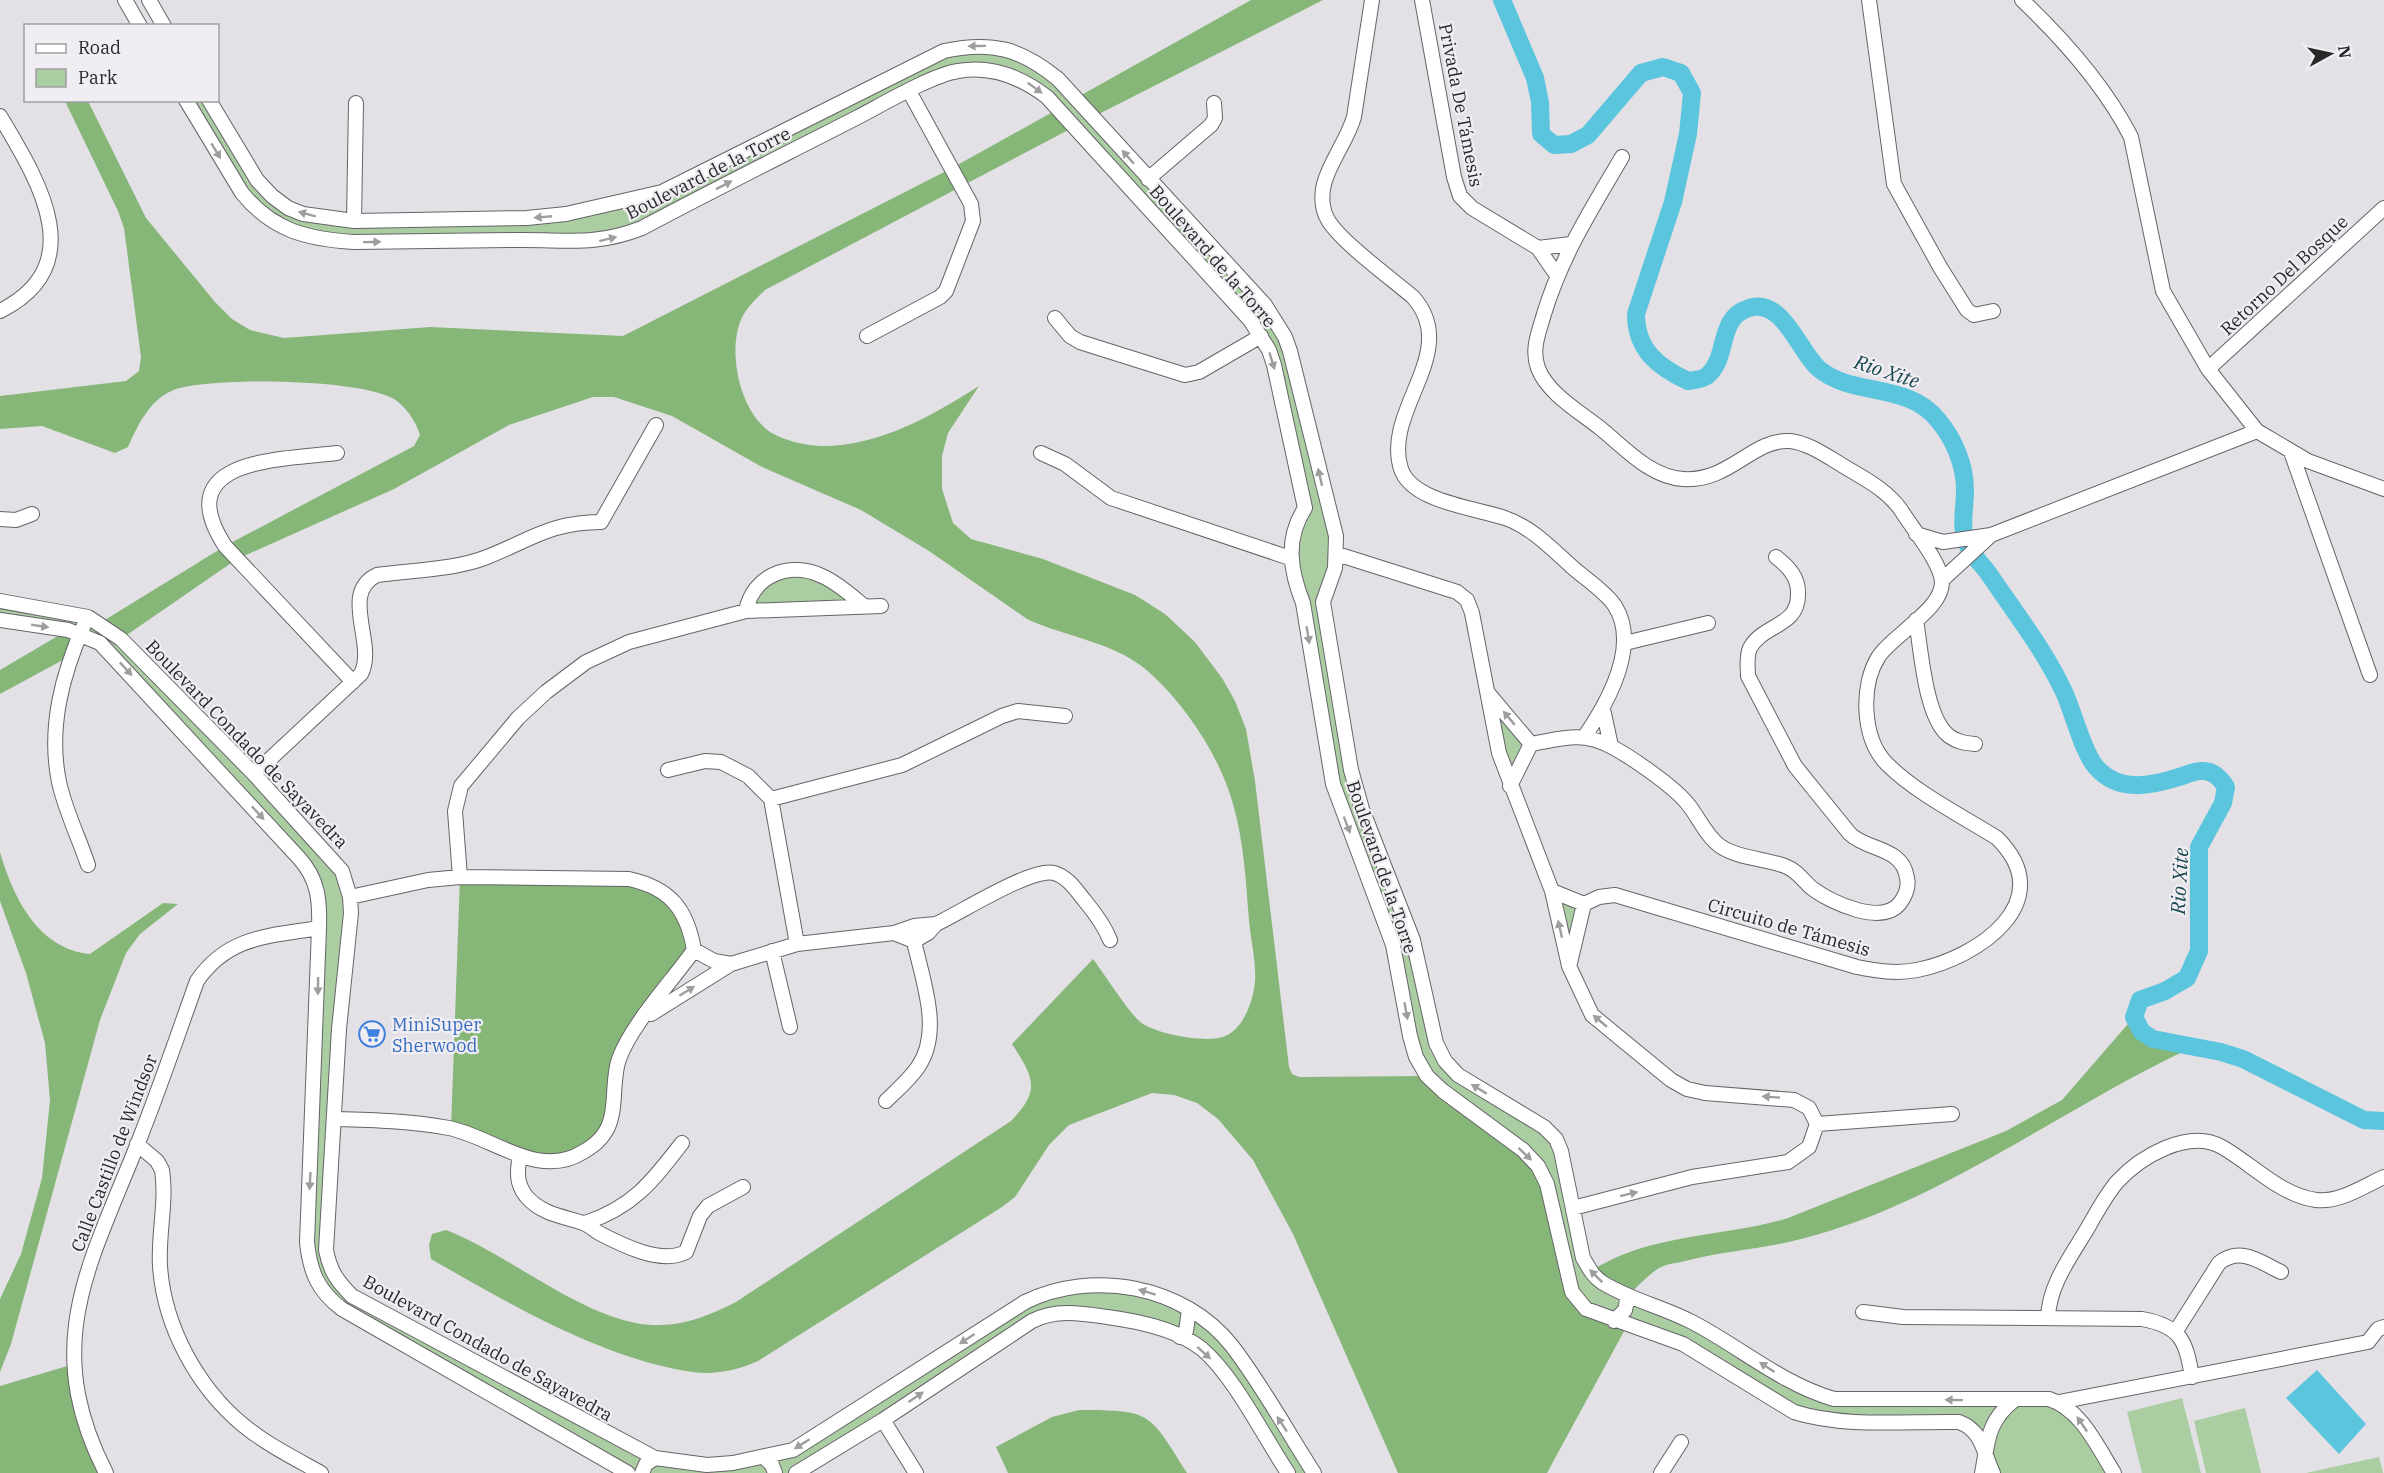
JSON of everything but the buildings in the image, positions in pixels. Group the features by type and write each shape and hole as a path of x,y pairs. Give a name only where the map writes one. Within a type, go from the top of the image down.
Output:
{"street":[{"path":"125,0 139,24"},
{"path":"149,0 163,24"},
{"path":"1372,0 1354,117 1349,134 1327,174 1322,198 1328,220 1336,231 1413,297 1423,308 1429,323 1428,353 1402,427 1397,449 1402,471 1413,487 1429,496 1507,519 1528,529 1613,604 1623,621 1625,643 1603,709 1585,736"},
{"name":"Privada De Támesis","path":"1422,0 1454,177 1460,196 1472,208 1538,248 1556,274"},
{"path":"1869,0 1894,184 1940,267 1967,310 1974,315 1993,311"},
{"path":"2022,0 2078,60 2123,121 2136,154 2156,269 2163,291 2208,369 2257,431 2290,452 2326,469 2384,489"},
{"name":"Boulevard de la Torre","path":"210,102 257,180 272,196 288,208 303,214 354,221 527,218 566,214 662,192 925,58 969,46 1002,48 1018,52 1041,65 1058,79 1265,305 1285,337 1336,536 1337,554 1331,584 1323,602 1356,790 1413,940 1436,1043 1445,1061 1458,1075 1544,1127 1556,1139 1561,1151 1584,1258 1590,1272 1602,1282 1628,1296 1689,1320 1800,1388 1834,1399 2013,1401"},
{"name":"Boulevard de la Torre","path":"187,102 248,200 263,216 296,233 332,241 354,242 573,241 606,240 642,228 909,91 957,71 985,70 1015,75 1032,86 1074,127 1250,320 1261,336 1274,365 1305,508 1298,518 1290,558 1294,581 1304,603 1332,784 1393,945 1416,1057 1427,1076 1443,1091 1523,1150 1538,1166 1548,1184 1572,1292 1586,1309 1683,1344 1794,1412 1811,1418 1959,1422 1971,1426 1986,1451 1993,1473"},
{"path":"867,336 940,297 946,291 973,221 971,204 909,91"},
{"path":"354,221 356,103"},
{"path":"1148,179 1211,125 1215,118 1214,103"},
{"path":"0,116 34,173 42,193 51,245 47,266 39,284 21,300 0,311"},
{"path":"1622,157 1556,274 1535,344 1538,369 1558,394 1648,467 1666,477 1686,479 1706,477 1726,471 1771,443 1791,441 1814,449 1874,484 1898,506 1937,567 1942,580"},
{"path":"662,192 669,197 672,212"},
{"name":"Retorno Del Bosque","path":"2208,369 2384,208"},
{"path":"566,214 565,229 573,241"},
{"path":"1538,248 1571,244"},
{"path":"1055,318 1070,336 1080,342 1185,375 1199,372 1261,336"},
{"path":"254,774 353,682 365,666 366,655 360,600 361,589 366,580 377,575 472,561 549,529 580,522 601,522 656,425"},
{"name":"Circuito de Támesis","path":"1584,904 1599,897 1615,895 1857,967 1888,972 1914,971 1941,964 1962,955 2001,928 2016,908 2021,888 2019,869 2010,851 1997,838 1904,778 1885,762 1874,744 1866,699 1869,677 1880,655 1940,593 1942,580 1967,547 1991,535 2257,431"},
{"path":"2290,452 2370,675"},
{"path":"337,453 246,465 230,470 217,482 209,496 208,511 212,526 225,546 353,682"},
{"path":"1041,453 1065,464 1111,498 1290,558"},
{"path":"1305,508 1316,503 1328,509"},
{"path":"0,519 16,520 32,514"},
{"path":"1916,534 1967,547"},
{"path":"1337,554 1457,592 1467,600 1472,613 1499,753 1552,891 1569,966 1592,1015 1671,1080 1705,1093 1794,1100 1809,1107 1817,1124 1809,1147 1788,1162 1692,1177 1573,1208"},
{"path":"1531,744 1585,736 1611,746 1677,792 1720,846 1796,871 1813,889 1856,910 1870,914 1886,913 1897,906 1905,895 1908,884 1906,870 1899,860 1888,852 1858,842 1850,834 1795,766 1748,676 1747,661 1750,648 1759,638 1793,615 1798,604 1796,578 1789,567 1776,557"},
{"path":"746,611 749,599 762,580 771,575 795,571 822,576 864,606"},
{"name":"Boulevard Condado de Sayavedra","path":"0,601 88,617 121,639 254,774 342,871 350,897 339,1029 336,1119 326,1250 329,1268 336,1281 352,1296 528,1393 655,1458 707,1465 764,1457 793,1450 1025,1302 1045,1292 1069,1286 1124,1286 1147,1291 1189,1310 1212,1326 1232,1346 1314,1473"},
{"path":"1304,603 1314,606 1323,602"},
{"path":"460,877 455,811 461,786 491,747 546,692 586,662 614,648 746,611 881,606"},
{"path":"88,617 59,695 56,727 60,784 88,866"},
{"name":"Boulevard Condado de Sayavedra","path":"0,620 80,634 109,651 300,858 314,877 318,895 319,928 307,1242 309,1262 325,1295 342,1309 628,1473"},
{"path":"1916,620 1930,699 1936,718 1947,735 1960,743 1975,744"},
{"path":"1625,643 1708,623"},
{"path":"1488,692 1531,744"},
{"path":"1603,709 1611,746"},
{"path":"771,799 902,765 1010,713 1036,712 1065,716"},
{"path":"1510,786 1531,744"},
{"path":"668,770 705,761 721,762 748,776 771,799 797,944"},
{"path":"314,877 320,863 334,861"},
{"path":"914,941 928,933 936,924 1028,877 1053,873 1066,879 1074,888 1099,919 1110,940"},
{"path":"350,897 428,880 460,877 629,879 664,891 676,904 685,919 694,950 714,961 731,964"},
{"path":"1552,891 1584,904 1569,966"},
{"path":"644,1018 731,964 797,944 894,933 914,926 936,924"},
{"name":"Calle Castillo de Windsor","path":"106,1473 90,1441 76,1393 77,1308 84,1281 197,981 208,966 223,952 242,943 319,928"},
{"path":"894,933 914,941"},
{"path":"886,1101 918,1067 927,1051 930,1035 929,1017 914,941"},
{"path":"336,1119 415,1122 479,1137 520,1156 557,1161 578,1156 596,1145 607,1129 619,1060 644,1018 694,950"},
{"path":"772,951 790,1026"},
{"path":"317,1026 327,1032 339,1029"},
{"path":"1817,1124 1952,1114"},
{"path":"2048,1318 2051,1291 2106,1197 2128,1172 2169,1146 2186,1141 2202,1141 2219,1145 2286,1190 2319,1200 2335,1198 2384,1177"},
{"path":"585,1223 614,1212 642,1193 682,1143"},
{"path":"137,1144 157,1161 162,1170 159,1253 163,1287 175,1329 193,1367 218,1400 241,1424 280,1451 321,1473"},
{"path":"520,1156 517,1179 527,1197 546,1211 585,1223 609,1238 666,1257 677,1257 686,1252 700,1216 708,1206 743,1187"},
{"path":"2176,1331 2219,1263 2227,1257 2248,1256 2281,1272"},
{"path":"1060,1311 1062,1294 1069,1286"},
{"path":"1614,1321 1625,1310 1628,1296"},
{"path":"1180,1337 1186,1331 1189,1310"},
{"path":"796,1473 883,1420 1032,1321 1060,1311 1124,1319 1180,1337 1201,1348 1217,1365 1288,1473"},
{"path":"1863,1312 1903,1317 2142,1319 2160,1322 2176,1331 2188,1355 2192,1377"},
{"path":"2059,1402 2368,1342 2372,1335 2384,1327"},
{"path":"1982,1473 1991,1425 2000,1411 2013,1401 2049,1399 2059,1402 2074,1413 2114,1473"},
{"path":"883,1420 916,1473"},
{"path":"1661,1473 1681,1442"},
{"path":"764,1457 776,1473"},
{"path":"642,1473 646,1464 655,1458"}],"green space":[{"path":"1251,0 1323,0 1093,117 1076,98"},
{"path":"969,46 1041,65 1277,321 1336,536 1323,602 1351,770 1413,940 1445,1061 1556,1139 1590,1272 1689,1320 1807,1391 2059,1403 2114,1473 1994,1473 1987,1452 1972,1426 1811,1418 1683,1344 1586,1309 1427,1076 1398,966 1338,803 1290,558 1305,507 1269,350 1032,85 957,71 625,235 354,242 263,216 187,102 210,102 257,180 303,214 527,218 662,192"},
{"path":"65,102 88,102 146,218 215,302 232,319 250,330 284,338 430,327 623,336 952,168 1058,109 1074,127 765,290 740,322 735,350 739,382 752,412 772,433 789,440 820,446 863,441 904,428 979,386 948,433 942,456 942,489 953,523 971,539 1043,559 1135,595 1165,614 1195,642 1222,678 1235,701 1246,729 1255,781 1289,1067 1292,1074 1299,1077 1427,1076 1538,1166 1578,1301 1628,1324 1547,1473 1398,1473 1293,1234 1253,1160 1218,1119 1197,1103 1174,1095 1152,1093 1069,1125 1049,1145 1015,1197 1002,1207 758,1361 732,1370 714,1373 686,1371 620,1354 522,1310 431,1259 429,1245 432,1234 446,1230 471,1241 552,1288 609,1315 636,1323 662,1325 691,1320 736,1302 1011,1121 1027,1101 1031,1084 1025,1066 1012,1044 1093,959 1138,1020 1150,1028 1205,1039 1215,1039 1229,1034 1240,1024 1248,1011 1254,989 1255,973 1246,877 1233,804 1220,768 1201,734 1164,687 1138,663 1108,648 1027,619 929,551 861,510 762,467 672,416 614,397 593,397 509,425 394,489 237,559 121,639 100,623 225,546 414,446 420,435 405,408 397,401 380,393 324,384 254,381 195,385 167,393 146,413 128,447 115,453 42,426 0,429 0,396 126,381 139,371 141,357 124,228"},
{"path":"810,572 864,606 746,611 762,580"},
{"path":"0,601 110,630 347,881 327,1234 336,1280 655,1458 684,1463 779,1455 1025,1302 1124,1286 1212,1326 1314,1473 1288,1473 1231,1386 1180,1337 1060,1311 796,1473 628,1473 342,1309 309,1262 316,885 100,643 0,620"},
{"path":"68,630 80,634 72,655 0,694 0,670"},
{"path":"1488,692 1531,744 1510,786"},
{"path":"0,852 12,886 30,918 56,942 72,950 90,954 163,903 178,904 140,934 126,953 100,1020 11,1344 0,1372 0,1299 21,1254 42,1178 50,1100 45,1043 26,973 0,901"},
{"path":"460,877 629,879 664,891 694,950 627,1042 607,1129 557,1161 451,1129"},
{"path":"1552,891 1584,904 1569,966"},
{"path":"2134,1017 2139,1026 2152,1037 2193,1047 2097,1097 1951,1179 1902,1203 1852,1223 1801,1239 1659,1268 1628,1296 1590,1272 1612,1259 1661,1243 1788,1218 2006,1131 2062,1100"},
{"path":"74,1364 106,1473 0,1473 0,1386"},
{"path":"2182,1398 2201,1473 2142,1473 2127,1412"},
{"path":"2245,1408 2261,1473 2206,1473 2194,1421"},
{"path":"1079,1410 1122,1411 1146,1419 1156,1427 1187,1473 1008,1473 996,1447 1052,1417"},
{"path":"2379,1457 2383,1473 2306,1473"}],"water":[{"path":"2317,1370 2366,1424 2339,1454 2286,1398"}],"waterway":[{"name":"Rio Xite","path":"1502,0 1535,78 1540,102 1541,134 1554,145 1571,144 1588,135 1641,73 1663,67 1681,73 1692,93 1688,134 1673,202 1636,314 1640,338 1651,356 1667,370 1688,381 1705,377 1715,366 1732,320 1749,308 1761,307 1771,310 1781,318 1812,361 1819,369 1833,378 1912,400 1926,408 1949,435 1961,462 1965,490 1963,527 1969,548 1989,573 2048,662 2064,692 2091,761 2105,775 2125,784 2146,785 2205,771 2216,775 2226,787 2223,803 2199,847 2199,951 2187,978 2165,991 2140,1000 2134,1017 2142,1032 2153,1039 2221,1052 2243,1059 2364,1120 2384,1121"}],"place":[{"name":"MiniSuper Sherwood","path":"372,1034"}]}
